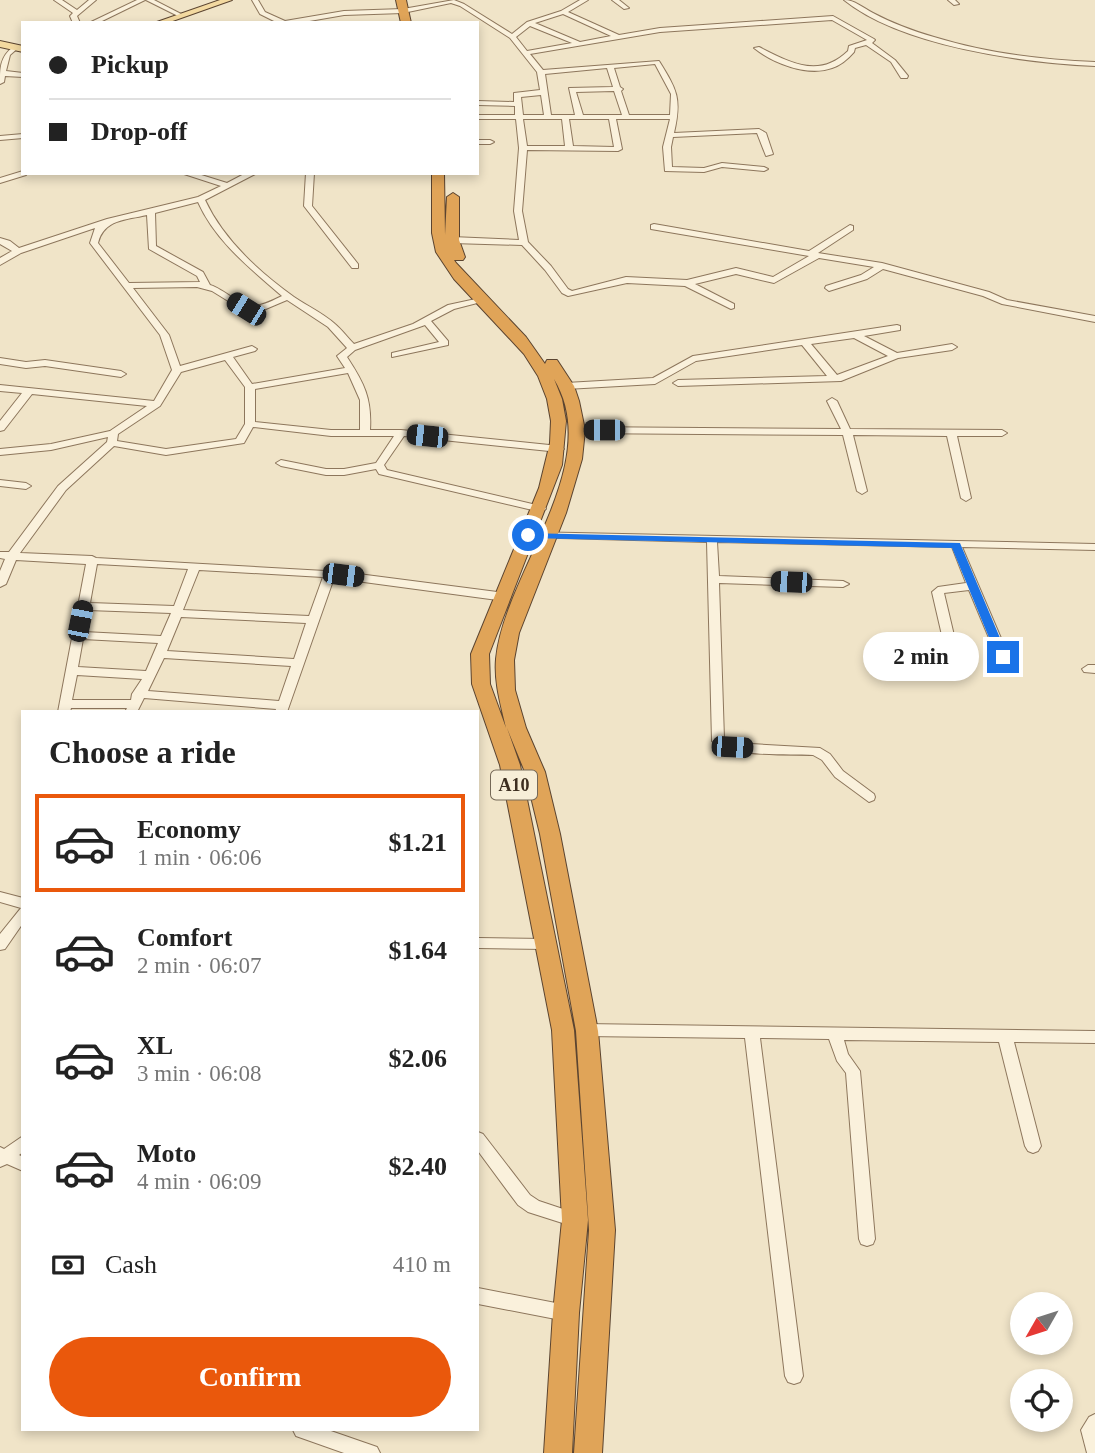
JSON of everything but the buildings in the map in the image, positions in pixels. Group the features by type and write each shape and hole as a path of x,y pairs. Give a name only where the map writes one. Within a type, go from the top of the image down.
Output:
{"highway":[{"name":"A10","path":"438,175 437,231 443,253 482,299 530,343 551,384 559,413 559,449 541,509 538,535 505,660 506,690 516,728 535,772 550,834 587,1031 602,1230 588,1453"},
{"name":"A10","path":"451,175 453,183 452,240 457,255 468,272 566,386 577,430 568,483 505,597 480,654 481,684 510,765 563,1030 575,1220 566,1313 558,1453"}],"main road":[{"path":"164,21 229,0"},
{"path":"0,44 20,47"}],"street":[{"path":"57,0 76,12"},
{"path":"76,21 73,16 76,12 93,0"},
{"path":"96,21 142,0"},
{"path":"149,0 180,15"},
{"path":"255,0 262,13 280,21"},
{"path":"463,5 472,0"},
{"path":"512,37 529,23 563,12 585,0"},
{"path":"615,0 626,8"},
{"path":"847,0 864,13 915,33 1047,62 1095,64"},
{"path":"296,21 451,1 463,5 512,37 541,72 548,117"},
{"path":"563,12 618,37"},
{"path":"854,15 864,13"},
{"path":"526,53 660,30 843,16"},
{"path":"757,48 793,65 817,71 845,60 852,51 851,47 872,40 833,18"},
{"path":"529,23 580,44"},
{"path":"867,43 893,61 904,76"},
{"path":"0,50 20,47"},
{"path":"0,82 7,54 20,47"},
{"path":"541,72 657,62 675,94 674,117 667,147 668,169 705,170 722,165 764,169"},
{"path":"610,66 626,117"},
{"path":"1,73 21,75"},
{"path":"580,118 572,90 619,89"},
{"path":"545,92 517,95 523,148 518,211 524,243 565,291 571,294 635,278 663,283 687,283 736,271 774,280 850,228"},
{"path":"479,103 517,104"},
{"path":"479,117 674,117"},
{"path":"565,117 569,149"},
{"path":"523,148 618,149 612,117"},
{"path":"670,135 759,131 769,154"},
{"path":"0,138 21,136"},
{"path":"479,142 490,142"},
{"path":"0,181 21,174"},
{"path":"194,175 227,185"},
{"path":"0,262 18,251 110,221 201,198 249,175"},
{"path":"310,175 308,206 355,266"},
{"path":"201,198 208,219 246,260 288,297 331,325 352,348"},
{"path":"151,210 152,247 200,274 207,287"},
{"path":"110,221 97,231 94,243 164,335 177,370"},
{"path":"654,227 882,266 1019,305 1095,319"},
{"path":"452,240 524,243"},
{"path":"0,242 7,243 18,251"},
{"path":"829,288 864,277 882,266"},
{"path":"687,283 731,306"},
{"path":"126,286 197,284 246,309 258,309 288,297"},
{"path":"365,433 367,405 362,386 342,356 352,348 426,321 451,307 482,299"},
{"path":"395,355 445,343 426,321"},
{"path":"566,386 655,381 693,359 897,328"},
{"path":"857,336 896,356"},
{"path":"805,343 834,379"},
{"path":"678,383 834,379 896,356 952,347"},
{"path":"0,584 6,555 62,488 113,438 157,404 177,370 252,349"},
{"path":"0,452 113,438 142,449 176,451 201,444 240,441 250,424 250,387 227,356"},
{"path":"0,361 26,365 45,363 121,374"},
{"path":"250,387 351,370"},
{"path":"0,388 157,404"},
{"path":"0,428 4,416 29,391"},
{"path":"832,401 847,432 862,491"},
{"path":"250,424 331,433 401,433 559,449"},
{"path":"577,430 1002,433"},
{"path":"951,432 966,498"},
{"path":"281,463 326,472 344,472 379,465 401,433"},
{"path":"379,465 383,472 425,479 478,495 541,509"},
{"path":"0,483 26,486"},
{"path":"538,535 712,541 1095,547"},
{"path":"712,541 718,741 732,747 816,751 826,757 839,774 869,797"},
{"path":"956,545 1003,657"},
{"path":"6,555 329,575 505,597"},
{"path":"92,559 65,708 135,704 282,708 329,575"},
{"path":"135,704 160,654 195,567"},
{"path":"713,579 843,584"},
{"path":"950,644 938,592 942,589 973,586"},
{"path":"83,606 312,620"},
{"path":"78,635 165,640"},
{"path":"160,654 297,663"},
{"path":"71,671 148,675"},
{"path":"525,835 550,834"},
{"path":"0,897 21,902"},
{"path":"0,945 21,915"},
{"path":"479,943 545,944"},
{"path":"563,1030 1095,1037"},
{"path":"752,1032 794,1376"},
{"path":"834,1033 842,1057 853,1070 867,1239"},
{"path":"1005,1036 1033,1146"},
{"path":"479,1140 524,1200 534,1207 575,1220"},
{"path":"2,1157 21,1144"},
{"path":"2,1157 21,1163"},
{"path":"479,1296 566,1313"},
{"path":"1095,1423 1090,1430 1095,1450"},
{"path":"305,1431 371,1453"}],"route":[{"path":"528,535 956,545 1003,657"}]}
